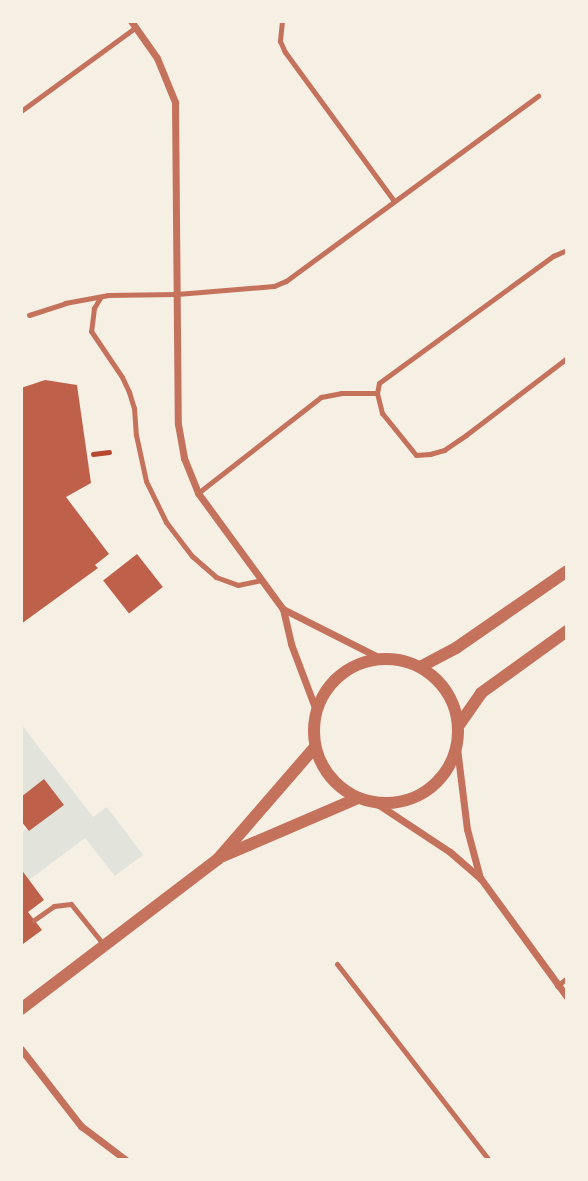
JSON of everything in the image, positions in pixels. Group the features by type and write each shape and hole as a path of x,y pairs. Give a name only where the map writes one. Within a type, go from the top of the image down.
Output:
{"street":[{"path":"134,24 157,58 175,103 180,441 198,493 283,609 290,644 316,710 315,747 326,772 340,787 358,798 376,803 395,803 414,798 433,786 448,769 457,748"},
{"path":"420,667 456,649 567,571"},
{"path":"283,609 380,658"},
{"path":"459,725 481,693 567,631"},
{"path":"316,710 327,690 342,674 360,663 380,658 401,660 420,667 439,681 453,702 459,725 457,748 467,829 481,879"},
{"path":"21,1008 218,859 315,747"},
{"path":"218,859 358,798"},
{"path":"376,803 450,852 481,879 567,998"},
{"path":"21,1049 81,1126 126,1160"}],"lane":[{"path":"282,21 280,41 285,52 394,201"},
{"path":"21,111 134,24"},
{"path":"29,315 65,303 100,298 274,286 286,281 538,96"},
{"path":"567,250 553,256 379,383 377,393 382,413 416,454 430,454 443,450 466,435 567,358"},
{"path":"100,298 94,309 91,331 122,377 128,392 134,408 136,435 146,481 166,523 192,556 216,577 237,585 261,580"},
{"path":"198,493 321,397 341,393 377,393"},
{"path":"34,920 54,906 71,904 104,945"},
{"path":"337,964 489,1160"},
{"path":"557,986 567,978"}],"path":[{"path":"93,454 109,452"}],"shaded area":[{"path":"21,724 93,817 107,807 143,855 115,876 85,838 29,880 21,869 21,833 27,828 29,831 21,797"}],"building":[{"path":"45,380 77,385 91,483 66,497 109,554 95,565 98,568 21,624 21,388"},
{"path":"137,554 163,587 129,614 103,580"},
{"path":"44,779 64,805 29,831 21,821 21,797"},
{"path":"21,869 44,900 28,912 42,930 23,944"}]}
